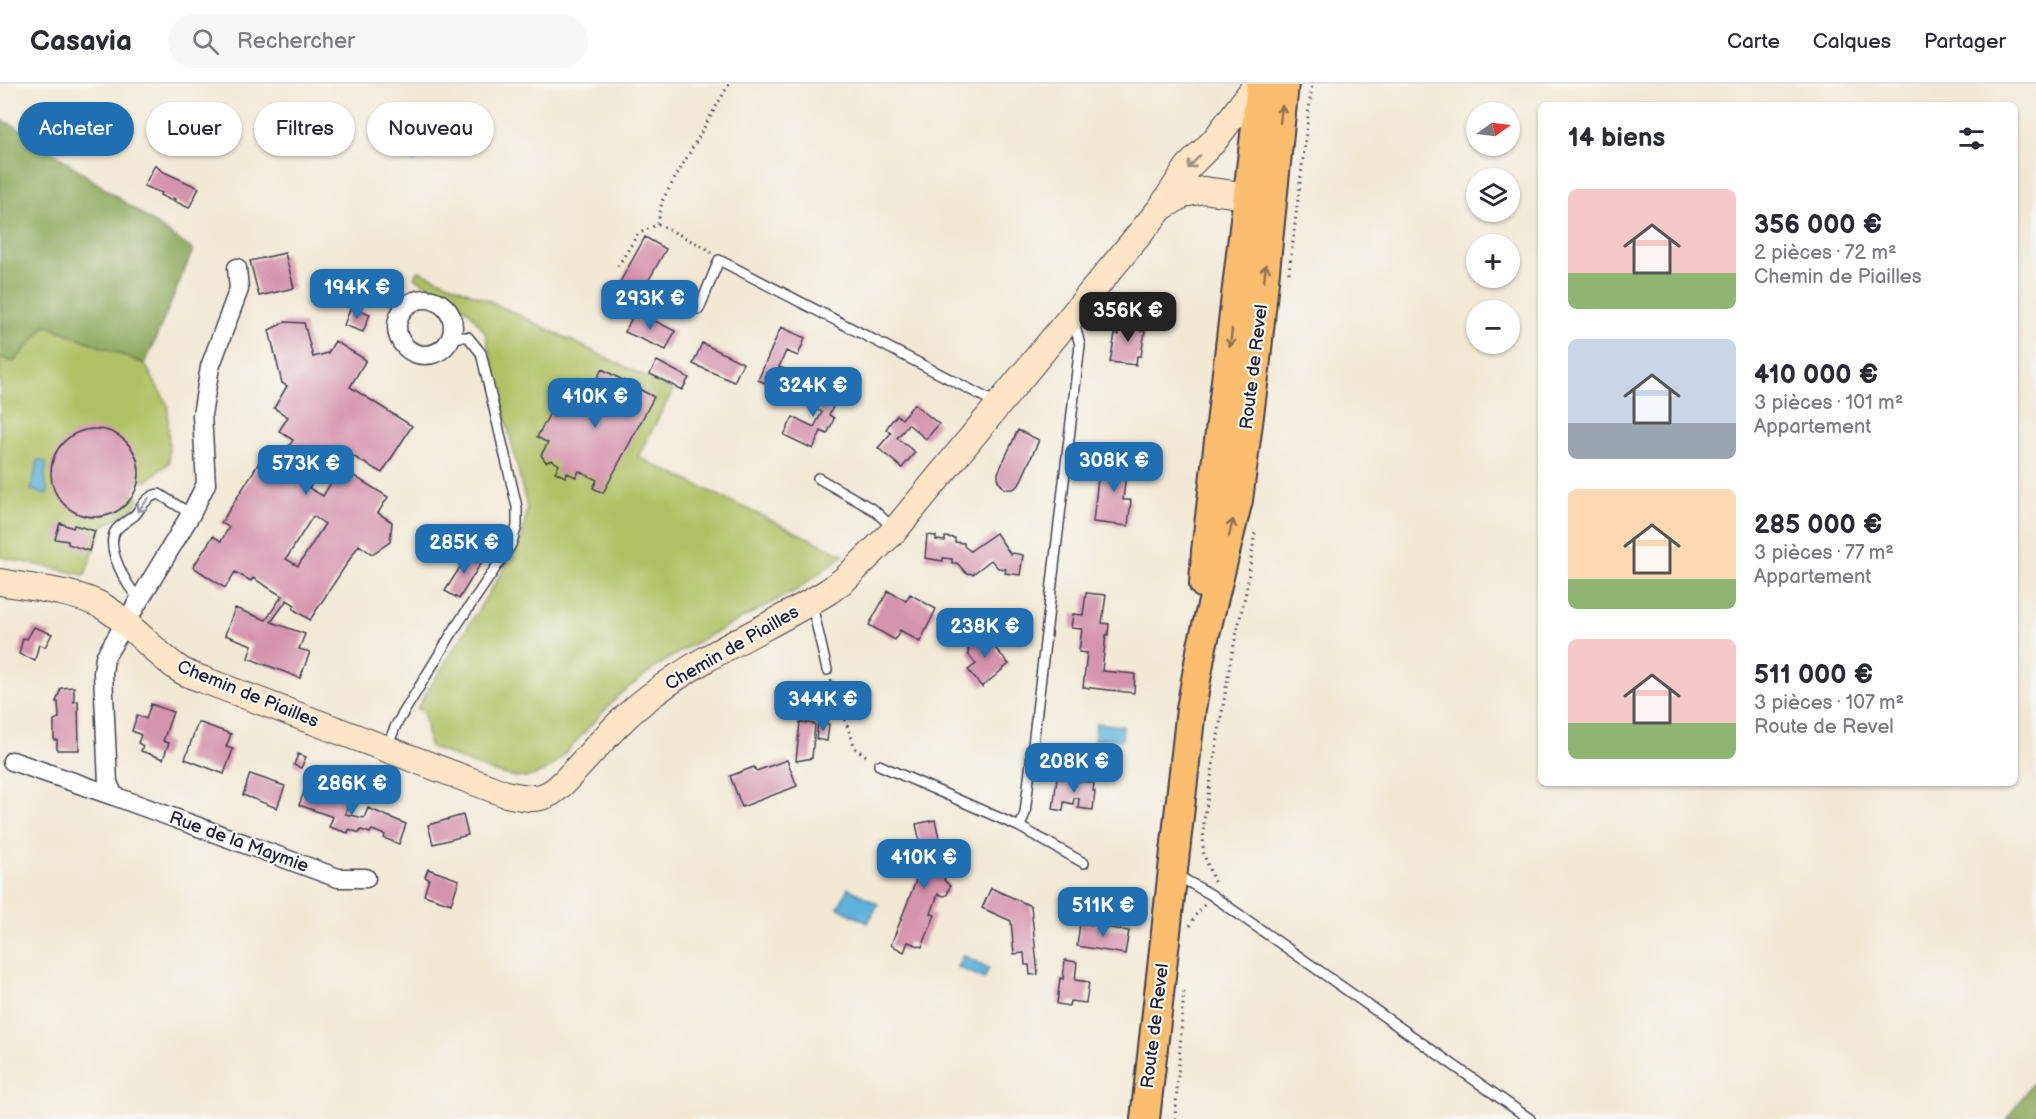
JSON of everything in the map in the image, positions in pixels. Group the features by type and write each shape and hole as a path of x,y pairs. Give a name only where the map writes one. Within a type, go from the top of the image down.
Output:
{"main road":[{"name":"Route de Revel","path":"1259,84 1254,143 1266,185"},
{"name":"Route de Revel","path":"1145,1119 1191,709 1202,646 1206,551 1284,84"}],"street":[{"name":"Chemin de Piailles","path":"0,582 83,598 103,607 125,622 181,671 506,794 536,800 548,795 563,783 624,718 652,694 687,670 811,603 845,579 895,530 1161,208 1188,167 1214,141 1259,84"},
{"path":"1214,141 1254,143"},
{"name":"Chemin de Piailles","path":"1161,208 1184,194 1203,190 1266,185"},
{"path":"114,796 107,776 103,673 105,657 206,484 201,415 210,367 239,289 237,268"},
{"name":"Rue de la Maymie","path":"12,761 338,878 366,878"}],"lane":[{"path":"699,309 719,260 999,405"},
{"path":"1020,827 1025,813 1080,345 1075,326 1069,319"},
{"path":"386,749 396,725 457,625 511,545 517,526 517,507 481,353 468,338 453,337"},
{"path":"819,478 874,510 895,530"},
{"path":"139,598 128,586 114,552 112,537 117,529 132,518 152,495 159,494 190,514"},
{"path":"811,603 816,615 827,670"},
{"path":"879,765 1020,827 1084,863"},
{"path":"1173,873 1210,894 1530,1119"}],"path":[{"path":"658,224 662,201 729,84"},
{"path":"1288,284 1312,84"},
{"path":"658,224 706,248 719,260"},
{"path":"618,266 638,234 658,224"},
{"path":"1189,934 1195,916 1210,894 1214,883 1203,852 1204,820 1230,658 1247,587 1255,529"},
{"path":"827,670 855,748 879,765"},
{"path":"1175,1119 1184,986"}],"green space":[{"path":"0,120 18,128 18,156 58,156 193,250 145,364 46,325 14,362 0,358"},
{"path":"419,271 492,302 673,390 638,457 844,555 798,589 686,648 659,665 620,694 554,765 528,777 505,775 492,771 429,746 424,712 417,708 517,548 522,538 527,508 485,332 469,311 414,277"},
{"path":"46,325 145,364 168,406 169,463 146,481 138,480 133,494 139,499 133,509 102,527 85,575 0,557 0,358 14,362"},
{"path":"2036,1078 2036,1119 2007,1119"}],"water":[{"path":"407,156 423,156 413,162"},
{"path":"88,439 119,449 98,509 67,498"},
{"path":"38,460 46,462 45,479 48,493 45,494 31,490"},
{"path":"1096,723 1123,726 1122,740 1103,738 1094,740"},
{"path":"848,888 878,904 868,923 838,908"},
{"path":"963,955 989,968 984,979 957,967"}],"building":[{"path":"155,165 162,171 199,188 189,208 174,201 173,198 172,201 160,195 162,193 144,186"},
{"path":"645,237 666,249 641,294 620,282"},
{"path":"285,253 294,288 259,296 250,261"},
{"path":"351,307 370,314 363,332 344,325"},
{"path":"635,311 675,331 666,350 625,332"},
{"path":"1126,318 1141,323 1140,331 1145,331 1141,356 1137,356 1136,365 1110,362 1115,334 1119,335 1122,322"},
{"path":"285,322 304,323 313,357 328,353 335,341 366,360 350,387 412,426 382,473 349,454 341,468 388,497 378,513 392,522 390,542 372,554 359,545 310,620 293,609 295,605 287,600 271,622 305,634 299,649 310,652 300,678 248,658 252,645 225,635 235,608 266,620 282,596 253,578 251,581 235,572 225,588 193,567 213,536 221,541 229,527 221,523 260,461 274,470 293,440 279,431 288,417 274,408 287,386 282,383 269,330","holes":["325,462 339,470 323,496 309,488","313,516 325,524 298,566 286,559"]},
{"path":"781,327 805,338 798,356 786,351 779,367 791,372 783,390 758,380"},
{"path":"702,343 743,363 734,382 693,364"},
{"path":"657,361 689,378 682,390 650,374"},
{"path":"602,369 654,397 603,493 593,488 597,480 579,471 576,477 567,473 565,477 555,472 559,465 552,460 546,462 541,455 548,443 537,437 554,406 565,412 579,386 590,391"},
{"path":"809,384 837,398 829,415 834,418 831,426 827,434 821,431 813,449 784,435 793,417 814,427 822,412 800,402"},
{"path":"914,404 939,424 926,439 908,424 897,438 915,452 902,468 878,448 891,433 886,429 891,422 897,415 902,419"},
{"path":"95,429 112,433 126,442 135,456 139,473 135,490 126,504 112,513 95,517 78,513 64,504 55,490 51,473 55,456 64,442 78,433"},
{"path":"1018,430 1039,440 1019,485 1013,489 1007,489 998,481 998,473"},
{"path":"1119,455 1139,457 1137,474 1126,473 1123,500 1131,500 1128,526 1093,522 1099,469 1117,471"},
{"path":"60,523 73,528 74,525 95,531 89,551 68,544 68,541 55,539"},
{"path":"996,533 1011,555 1013,553 1023,555 1020,575 1005,573 1006,569 998,568 991,560 973,574 966,573 957,563 952,563 952,559 943,558 943,561 925,558 927,535 936,536 936,540 945,541 945,537 955,538 955,542 964,543 970,551"},
{"path":"470,551 483,560 459,599 445,591"},
{"path":"888,591 906,601 910,594 936,609 920,642 900,630 895,640 869,625"},
{"path":"1086,593 1106,595 1102,623 1109,624 1102,671 1135,674 1134,693 1083,687 1087,653 1079,652 1082,629 1071,628 1073,614 1083,615"},
{"path":"34,627 52,634 45,647 39,644 35,660 19,654 23,638 27,639"},
{"path":"970,636 999,640 996,649 1009,664 982,687 968,670 976,664 968,654"},
{"path":"74,687 74,702 78,701 79,750 57,750 57,740 54,740 54,720 59,718 58,702 56,702 61,688"},
{"path":"151,704 173,712 163,741 169,743 163,759 141,751 143,746 138,743 141,735 132,731 137,715 146,719"},
{"path":"198,722 231,734 226,747 233,749 224,774 185,759"},
{"path":"800,722 815,724 812,758 796,761"},
{"path":"818,723 829,724 827,741 816,739"},
{"path":"298,754 306,757 301,768 294,765"},
{"path":"787,760 797,786 742,807 730,776 754,767 756,771"},
{"path":"250,774 285,786 277,808 243,795"},
{"path":"345,776 356,781 351,795 340,791"},
{"path":"1057,778 1094,783 1093,810 1078,808 1079,798 1074,798 1073,804 1064,802 1063,811 1053,809"},
{"path":"306,787 349,802 345,814 364,818 368,808 406,824 399,844 372,830 370,833 361,830 359,833 349,829 348,833 329,827 333,817 299,805"},
{"path":"463,815 468,835 433,844 428,825"},
{"path":"935,820 947,871 944,880 950,886 947,895 938,894 931,914 935,915 922,947 908,942 904,952 891,945 924,860 916,824"},
{"path":"428,869 459,880 451,904 424,895 429,879 425,877"},
{"path":"991,888 1031,906 1038,974 1030,975 1029,965 1025,965 1024,953 1014,954 1011,921 982,908"},
{"path":"1080,923 1129,931 1125,954 1077,946"},
{"path":"1065,960 1077,962 1075,980 1089,982 1086,1003 1070,1001 1069,1006 1057,1004"}]}
